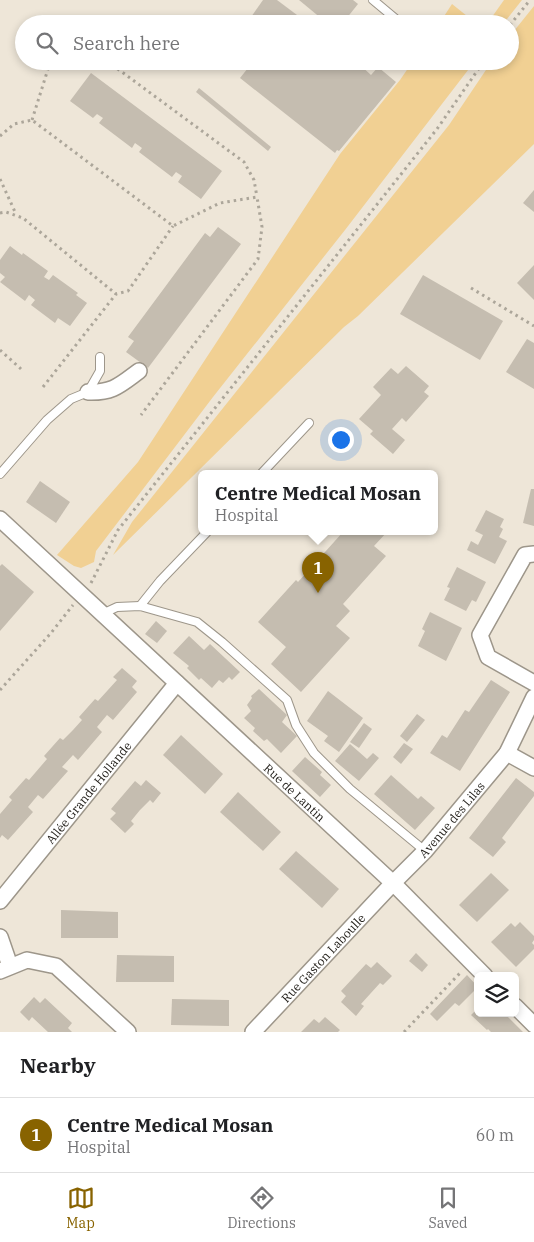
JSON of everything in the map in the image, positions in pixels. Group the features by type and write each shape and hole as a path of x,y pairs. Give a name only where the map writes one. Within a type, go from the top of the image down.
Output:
{"street":[{"path":"88,392 103,392 120,385 139,371"},
{"name":"Rue de Lantin","path":"0,519 393,883 481,972"},
{"path":"534,554 525,555 480,635 488,657 534,683"},
{"name":"Allée Grande Hollande","path":"0,901 177,683"},
{"name":"Avenue des Lilas","path":"393,883 425,851 507,753 534,697"},
{"path":"507,753 534,768"},
{"name":"Rue Gaston Laboulle","path":"253,1032 393,883"},
{"path":"0,937 5,969 27,960 56,966 128,1032"},
{"path":"519,1010 534,1025"}],"lane":[{"path":"373,0 391,15"},
{"path":"0,474 47,420 71,399 88,392 100,371 100,357"},
{"path":"265,470 308,423"},
{"path":"140,606 160,581 204,535"},
{"path":"102,614 117,607 140,606 197,622 287,700 296,725 314,754 350,789 425,851"}],"path":[{"path":"518,15 530,0"},
{"path":"32,120 48,70"},
{"path":"119,70 244,162 254,180 262,227 258,259 141,416"},
{"path":"0,690 90,586 118,530 431,136 478,70"},
{"path":"0,136 14,124 32,120 173,226"},
{"path":"0,179 16,214"},
{"path":"43,387 116,294 128,291 173,226 220,202 257,197"},
{"path":"0,213 16,214 23,218 116,294"},
{"path":"471,288 534,326"},
{"path":"0,350 21,369"},
{"path":"404,1032 471,962"}],"shaded area":[{"path":"504,0 522,0 510,15 493,15"},
{"path":"452,4 466,15 445,15"},
{"path":"534,6 534,144 358,316 344,327 113,555 132,522 449,125 486,70 519,70 519,25"},
{"path":"407,70 468,70 213,397 96,551 94,562 81,568 74,566 57,555 138,462 340,154"}],"building":[{"path":"263,0 277,0 297,15 252,15"},
{"path":"299,0 353,0 358,4 349,15 317,15"},
{"path":"246,70 366,70 371,75 375,70 382,70 396,82 339,151 337,150 335,153 240,78"},
{"path":"91,73 222,171 201,199 178,182 182,176 176,172 172,177 139,152 142,148 135,143 132,148 99,123 103,118 97,114 93,118 70,101"},
{"path":"199,88 271,147 268,151 196,92"},
{"path":"534,190 534,212 523,203"},
{"path":"218,227 241,244 148,368 126,352 134,341 128,337 205,233 210,237"},
{"path":"10,246 48,271 44,277 49,280 53,275 78,293 76,295 87,303 70,326 58,318 55,323 31,305 35,300 29,295 25,301 0,282 5,277 0,273 0,260"},
{"path":"534,265 534,300 517,283"},
{"path":"423,275 503,321 480,360 400,314"},
{"path":"527,339 534,343 534,389 506,372"},
{"path":"406,366 429,386 424,392 429,396 406,422 402,418 392,429 405,440 393,454 370,434 373,431 359,419 381,395 373,387 391,368 398,374"},
{"path":"40,481 70,502 56,523 26,502"},
{"path":"531,489 534,489 534,526 523,523"},
{"path":"486,510 504,519 500,527 503,529 499,537 507,541 495,564 467,550 471,541 478,545 483,535 475,531"},
{"path":"340,535 384,535 374,546 386,556 343,604 350,611 336,626 350,638 301,692 271,664 286,647 258,622 296,580 298,582"},
{"path":"2,564 34,592 0,631 0,566"},
{"path":"457,567 486,582 476,602 472,600 466,611 444,600 450,588 447,587"},
{"path":"430,612 462,628 446,661 418,646 425,631 422,629"},
{"path":"156,621 167,631 157,643 145,634"},
{"path":"189,636 204,650 210,644 240,672 232,680 229,677 223,683 219,680 212,688 201,678 199,680 187,668 189,666 173,653"},
{"path":"122,668 137,681 132,687 137,692 113,720 107,715 97,727 102,732 78,760 73,755 62,767 68,771 43,799 38,795 28,807 33,812 8,840 2,835 0,838 0,814 12,800 9,797 26,778 29,780 47,759 44,756 60,738 63,740 82,720 79,717 95,699 98,701 117,680 113,677"},
{"path":"491,680 510,692 460,771 430,753 442,735 447,738 465,710 469,712"},
{"path":"259,689 287,715 282,722 297,736 281,753 267,739 264,741 253,731 255,728 244,718 251,711 247,705 252,698 251,696"},
{"path":"328,691 363,718 339,752 324,741 328,736 307,721"},
{"path":"417,714 425,720 407,742 400,736"},
{"path":"364,723 372,729 359,748 350,742"},
{"path":"181,735 223,774 205,794 163,755"},
{"path":"404,743 413,749 401,764 393,757"},
{"path":"350,744 367,759 373,753 379,758 359,781 335,761"},
{"path":"305,757 322,772 320,775 331,785 320,797 292,771"},
{"path":"391,775 418,799 421,796 435,808 415,830 374,794"},
{"path":"516,778 534,792 534,796 502,838 506,842 493,857 469,838"},
{"path":"146,780 161,793 153,803 150,800 140,810 131,821 134,824 125,833 110,819 116,813 111,809 135,781 141,786"},
{"path":"238,792 281,832 263,851 220,812"},
{"path":"296,851 339,889 322,908 279,869"},
{"path":"491,873 509,890 477,922 459,905"},
{"path":"61,910 118,912 118,938 61,938"},
{"path":"520,922 534,936 532,943 534,949 516,967 491,942 511,923 515,927"},
{"path":"416,953 428,965 422,972 409,961"},
{"path":"117,955 174,956 174,982 116,982"},
{"path":"377,962 392,976 383,985 380,983 361,1004 364,1006 356,1016 341,1002 346,996 341,991 366,964 371,968"},
{"path":"467,975 474,983 474,991 459,1006 455,1003 437,1021 430,1014"},
{"path":"34,997 40,1003 45,998 72,1023 68,1028 72,1032 48,1032 32,1017 29,1021 20,1012"},
{"path":"172,999 229,1000 229,1026 171,1025"},
{"path":"474,1012 474,1017 508,1017 523,1032 491,1032 471,1015"},
{"path":"325,1017 340,1030 338,1032 301,1032 314,1019 319,1023"}],"place":[{"name":"Centre Medical Mosan","path":"318,593"}]}
